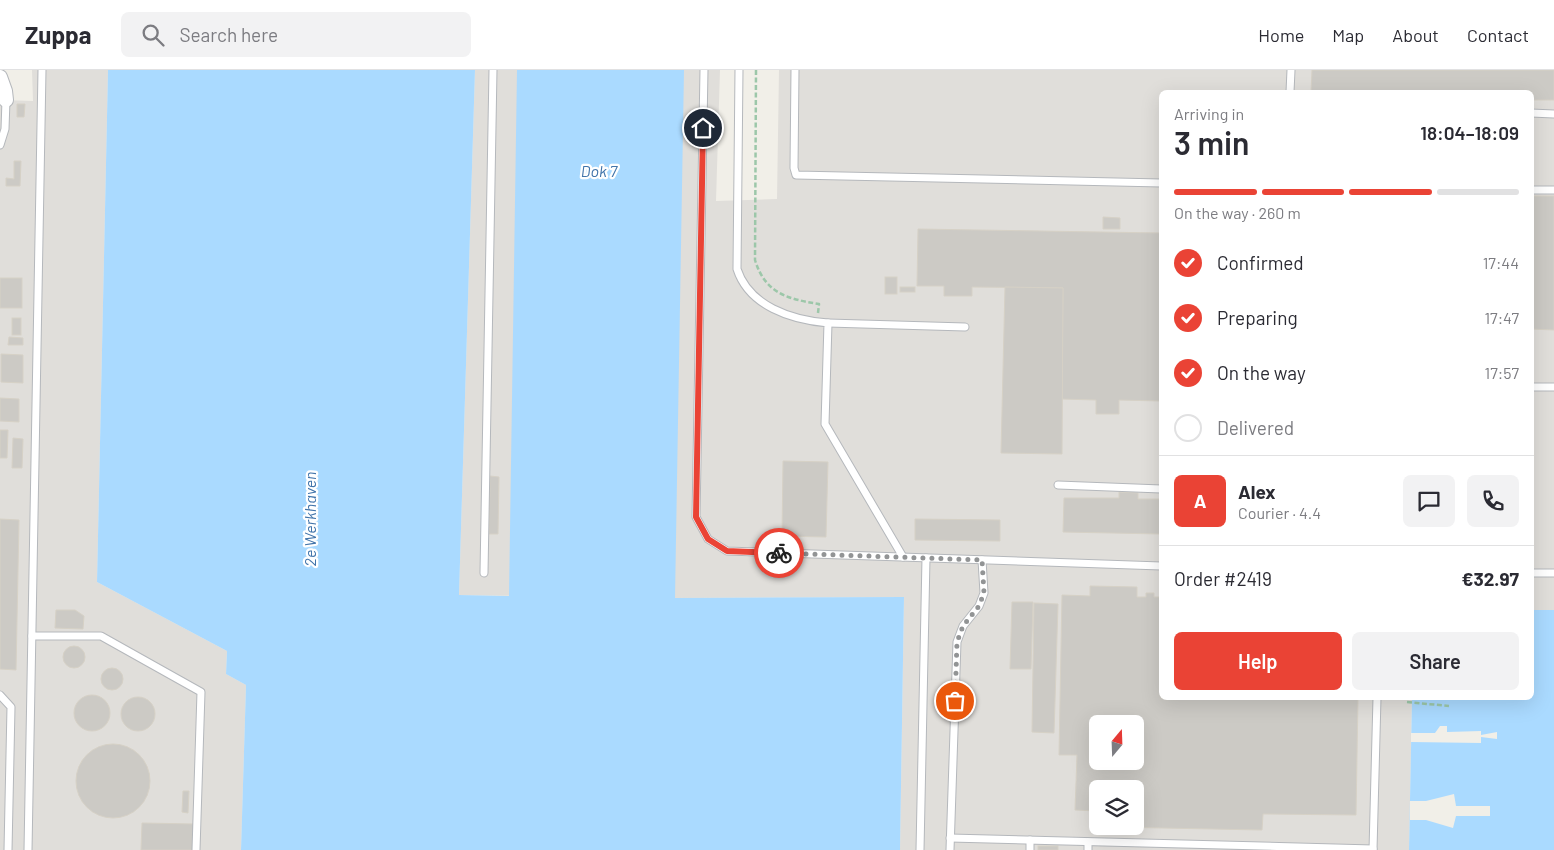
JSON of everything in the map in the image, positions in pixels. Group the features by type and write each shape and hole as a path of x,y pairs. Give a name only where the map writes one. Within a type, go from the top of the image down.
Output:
{"street":[{"path":"0,77 6,91 6,100"}],"lane":[{"path":"28,850 42,70"},
{"path":"484,573 493,70"},
{"path":"704,70 696,517 708,539 727,551 1159,566"},
{"path":"739,70 737,268 740,279 756,299 768,307 817,322 965,326"},
{"path":"796,70 794,168 796,175 1159,183"},
{"path":"1290,90 1291,70"},
{"path":"0,145 5,129 6,100"},
{"path":"1534,113 1554,114"},
{"path":"1534,190 1554,190"},
{"path":"828,323 825,424 903,557"},
{"path":"1534,387 1554,387"},
{"path":"1058,485 1159,489"},
{"path":"920,850 926,558"},
{"path":"950,850 957,642 963,626 979,606 984,593 982,560"},
{"path":"1534,573 1554,573"},
{"path":"32,636 101,636 201,692 196,850"},
{"path":"0,695 11,707 8,850"},
{"path":"950,838 1176,847 1373,850 1377,700"},
{"path":"1030,840 1030,850"},
{"path":"1088,842 1088,850"}],"path":[{"path":"756,70 755,260 759,274 768,285 780,294 797,301 819,304 817,322"},
{"path":"1407,702 1449,706"}],"shaded area":[{"path":"32,70 108,70 97,582 227,651 226,674 246,685 241,850 0,850 0,100 33,101"},
{"path":"475,70 720,70 716,201 777,199 779,70 1554,70 1554,610 1534,610 1534,90 1159,90 1159,700 1412,700 1409,850 900,850 904,597 675,598 459,595"}],"water":[{"path":"108,70 475,70 459,595 509,596 517,70 684,70 675,598 904,597 900,850 241,850 246,685 226,674 227,651 97,582"},
{"path":"1534,610 1554,610 1554,850 1409,850 1412,700 1534,700"}],"pier":[{"path":"1440,726 1447,726 1447,732 1481,731 1481,735 1497,732 1497,739 1481,737 1481,743 1411,742 1411,733 1435,733"},
{"path":"1454,794 1456,806 1490,806 1490,816 1456,816 1453,828 1426,820 1410,820 1410,801 1426,801"}],"building":[{"path":"1312,70 1554,70 1554,100 1534,100 1534,90 1311,90"},
{"path":"17,104 25,104 24,117 17,117"},
{"path":"14,161 21,161 20,186 6,186 6,178 14,179"},
{"path":"1534,196 1554,196 1554,330 1534,329"},
{"path":"1103,217 1120,218 1120,229 1103,229"},
{"path":"918,229 1159,233 1159,401 1119,400 1119,414 1096,414 1096,400 1062,399 1063,288 972,287 972,296 944,296 944,286 917,286"},
{"path":"885,277 897,277 897,294 885,294"},
{"path":"0,278 22,278 22,308 0,308"},
{"path":"900,287 915,287 915,292 900,292"},
{"path":"1005,287 1063,288 1062,454 1001,453"},
{"path":"12,318 21,318 21,335 12,335"},
{"path":"9,337 23,338 23,345 8,345"},
{"path":"1,354 23,355 23,383 1,382"},
{"path":"0,398 19,399 19,422 0,421"},
{"path":"0,430 8,430 7,458 0,458"},
{"path":"13,438 23,439 22,468 12,468"},
{"path":"783,461 828,462 826,537 782,536"},
{"path":"490,476 499,477 498,534 489,534"},
{"path":"1119,492 1138,493 1138,499 1159,499 1159,534 1063,532 1064,498 1119,498"},
{"path":"0,519 19,520 16,670 0,669"},
{"path":"915,519 1000,520 1000,541 915,540"},
{"path":"1090,586 1137,587 1137,597 1146,597 1146,593 1154,593 1154,597 1159,597 1159,700 1358,700 1356,815 1263,814 1262,830 1144,828 1144,780 1089,780 1089,811 1075,810 1077,755 1059,755 1062,595 1090,596"},
{"path":"1012,602 1033,602 1031,669 1010,669"},
{"path":"1034,603 1058,604 1054,733 1032,732"},
{"path":"56,610 75,610 84,616 83,629 55,628"},
{"path":"74,646 82,649 85,657 82,665 74,668 66,665 63,657 66,649"},
{"path":"112,668 120,671 123,679 120,687 112,690 104,687 101,679 104,671"},
{"path":"92,695 105,700 110,713 105,726 92,731 79,726 74,713 79,700"},
{"path":"138,697 145,698 150,702 154,707 154,721 150,726 145,730 138,731 131,730 126,726 122,721 121,714 122,707 126,702 131,698"},
{"path":"113,744 127,747 139,755 147,767 150,781 147,795 139,807 127,815 113,818 99,815 87,807 79,795 76,781 79,767 87,755 99,747"},
{"path":"183,791 189,791 188,813 182,812"},
{"path":"142,823 194,824 194,850 141,850"},
{"path":"1038,846 1058,846 1058,850 1038,850"}],"way so far":[{"path":"779,553 982,560 984,593 979,606 963,626 957,642 955,701"}],"route":[{"path":"703,128 696,517 708,539 727,551 779,553"}],"water label":[{"name":"Dok 7","path":"599,171"},
{"name":"2e Werkhaven","path":"310,519"}]}
